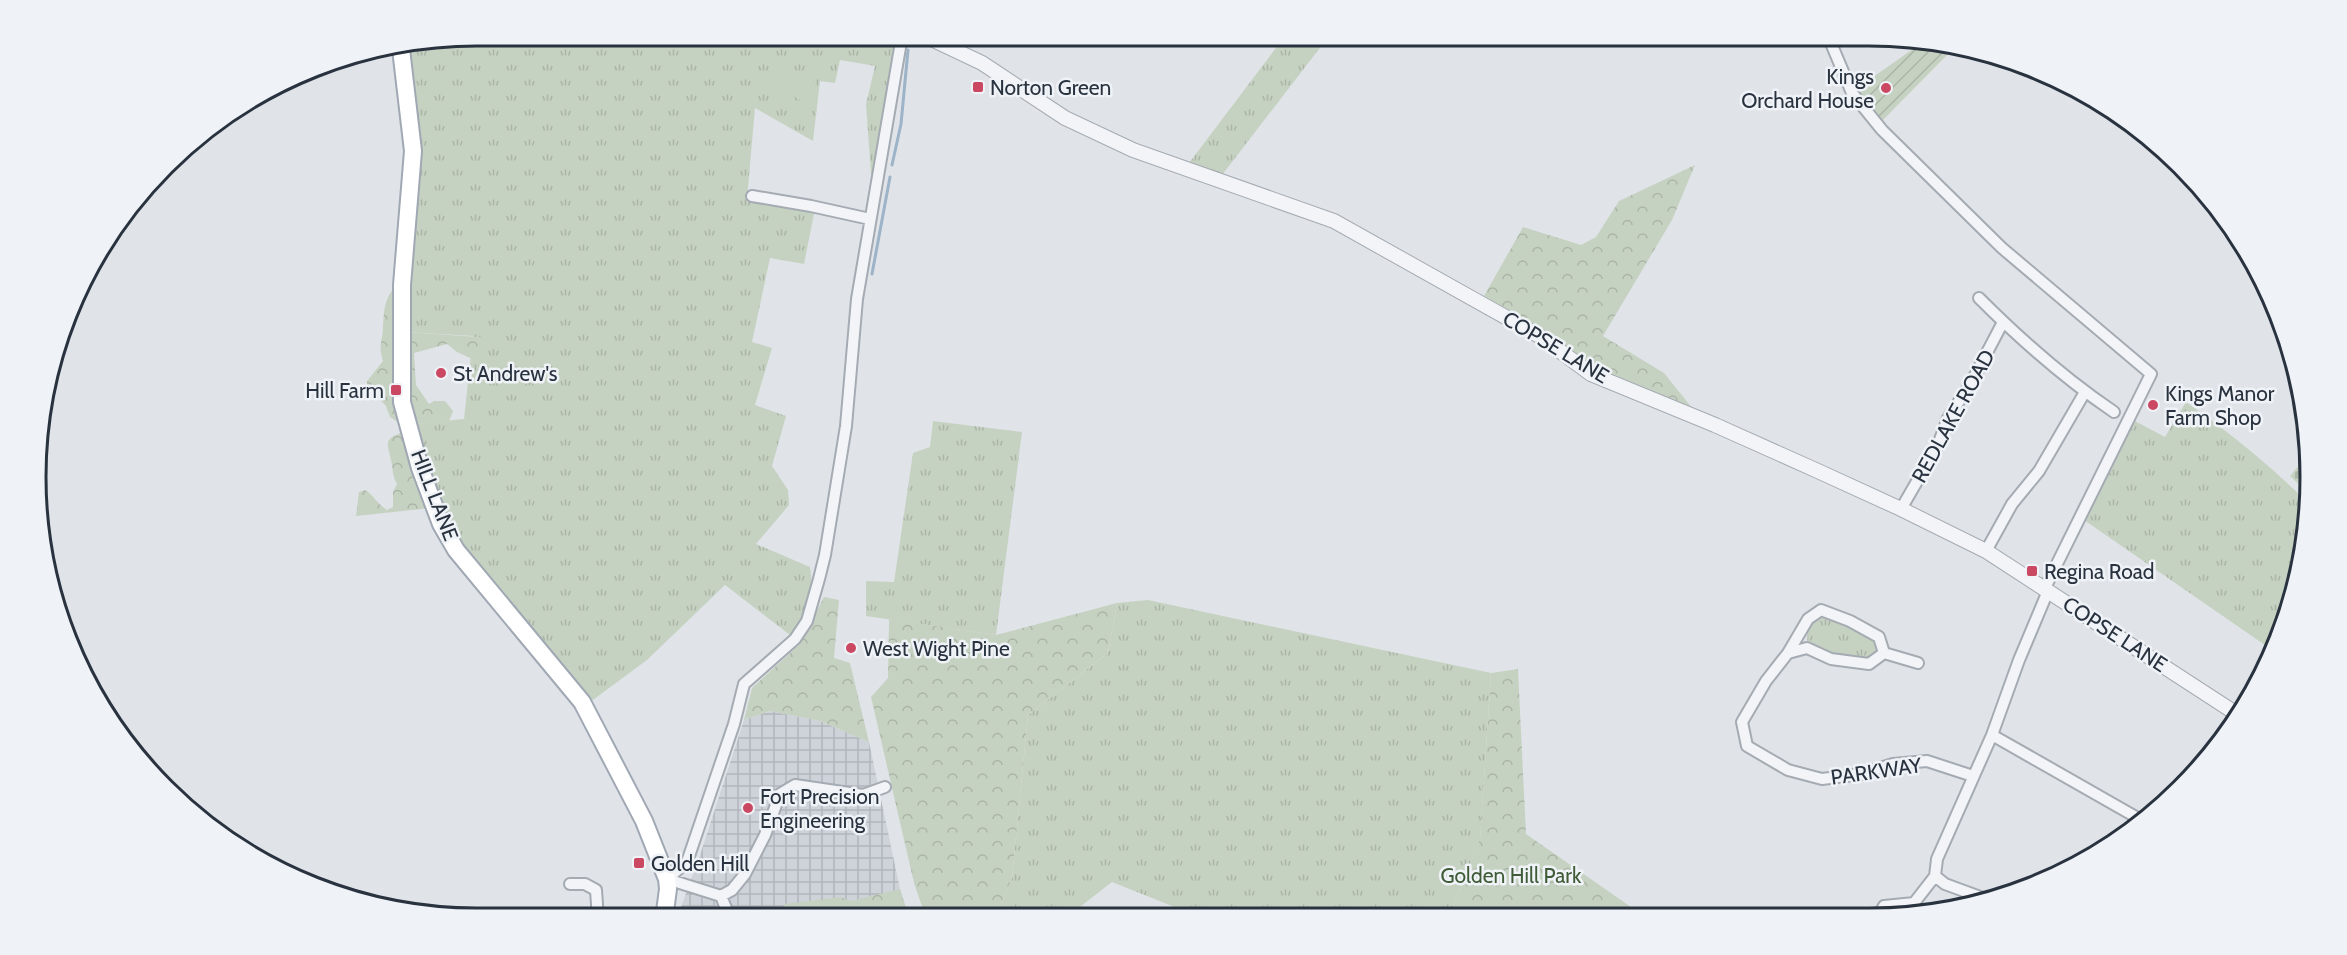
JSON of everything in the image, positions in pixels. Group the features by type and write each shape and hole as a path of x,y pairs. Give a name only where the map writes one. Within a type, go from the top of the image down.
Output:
{"main road":[{"name":"HILL LANE","path":"402,53 413,151 402,285 402,402 420,468 441,524 456,550 582,702 644,821 667,879"},
{"path":"665,908 667,879"}],"street":[{"path":"667,879 687,862 734,724 744,684 795,639 807,621 819,579 846,426 857,300 900,46"},
{"name":"COPSE LANE","path":"946,46 982,63 1065,118 1133,150 1334,221 1541,337 1591,374 1705,421 1901,508 1986,551 2232,711"},
{"path":"1832,46 1852,93 1882,130 2002,248 2151,374 2047,590 1992,735 1937,859 1935,876 1914,903 1883,908"},
{"path":"752,196 870,219"},
{"path":"1979,298 2003,322 2085,392 2114,412"},
{"name":"REDLAKE ROAD","path":"1901,508 1938,446 1948,418 1971,383 2003,322"},
{"path":"1986,551 2012,504 2039,471 2085,392"},
{"name":"PARKWAY","path":"1884,653 1879,637 1850,621 1821,610 1808,619 1788,653 1766,681 1742,722 1748,746 1788,770 1822,779 1861,774 1893,764 1928,761 1973,776"},
{"path":"1788,653 1807,648 1831,659 1869,664 1884,653 1918,663"},
{"path":"1992,735 2135,817"},
{"path":"667,879 721,896 732,891 745,874 765,835 780,794 795,785 863,795 885,787"},
{"path":"1935,876 1945,884 1972,896"},
{"path":"570,884 585,884 597,890 598,908"},
{"path":"721,896 726,908"}],"shaded area":[{"path":"770,711 820,721 869,742 906,908 681,908 744,720"}],"green space":[{"path":"478,46 900,46 878,176 871,174 866,104 875,66 840,60 835,83 820,81 813,141 755,108 747,199 815,209 804,264 770,258 752,342 772,348 755,405 786,416 772,466 788,490 789,505 756,544 810,567 811,586 808,603 790,635 725,585 647,660 590,702 463,546 447,521 414,424 464,419 473,336 406,332 406,53"},
{"path":"1277,46 1321,46 1222,175 1189,163"},
{"path":"1913,49 1948,54 1880,123 1862,102 1856,89"},
{"path":"777,60 816,83 805,103 765,79"},
{"path":"1695,165 1672,220 1603,336 1664,373 1693,409 1592,365 1545,331 1484,296 1523,227 1581,245 1596,237 1619,201"},
{"path":"398,284 406,332 494,338 492,346 470,358 447,344 414,353 416,385 429,404 434,401 445,401 453,411 449,421 402,425 390,417 386,406 367,386 367,381 383,361 381,347 384,310 387,299"},
{"path":"2186,402 2249,450 2300,496 2297,534 2286,589 2266,646 2084,520 2133,420 2165,437"},
{"path":"933,421 1022,432 996,635 866,616 866,581 894,582 913,453 930,447"},
{"path":"407,431 431,508 356,516 359,492 365,490 387,510 393,507 393,492 397,484 393,475 388,444 392,437"},
{"path":"2300,464 2300,485 2290,476"},
{"path":"824,597 839,600 834,658 850,663 869,742 820,721 770,711 744,720 752,688 800,644"},
{"path":"1148,600 1491,673 1480,840 1452,908 1177,908 1112,882 1079,908 999,908 1012,878 1028,715 1108,653 1117,603"},
{"path":"1117,603 1108,653 1028,715 1012,878 999,908 923,908 914,883 871,697 888,678 889,619 996,635"},
{"path":"1821,610 1879,637 1884,653 1869,664 1807,648 1808,619"},
{"name":"Golden Hill Park","path":"1518,669 1526,834 1632,908 1452,908 1480,839 1491,673"},
{"path":"900,889 906,908 783,908 784,904 840,897 851,901"}],"waterway":[{"path":"892,165 901,124 908,50"},
{"path":"872,274 890,177"}],"place":[{"name":"Norton Green","path":"978,87"},
{"name":"Kings Orchard House","path":"1886,88"},
{"name":"St Andrew's","path":"441,373"},
{"name":"Hill Farm","path":"396,390"},
{"name":"Kings Manor Farm Shop","path":"2153,405"},
{"name":"Regina Road","path":"2032,571"},
{"name":"West Wight Pine","path":"851,648"},
{"name":"Fort Precision Engineering","path":"748,808"},
{"name":"Golden Hill","path":"639,863"}]}
